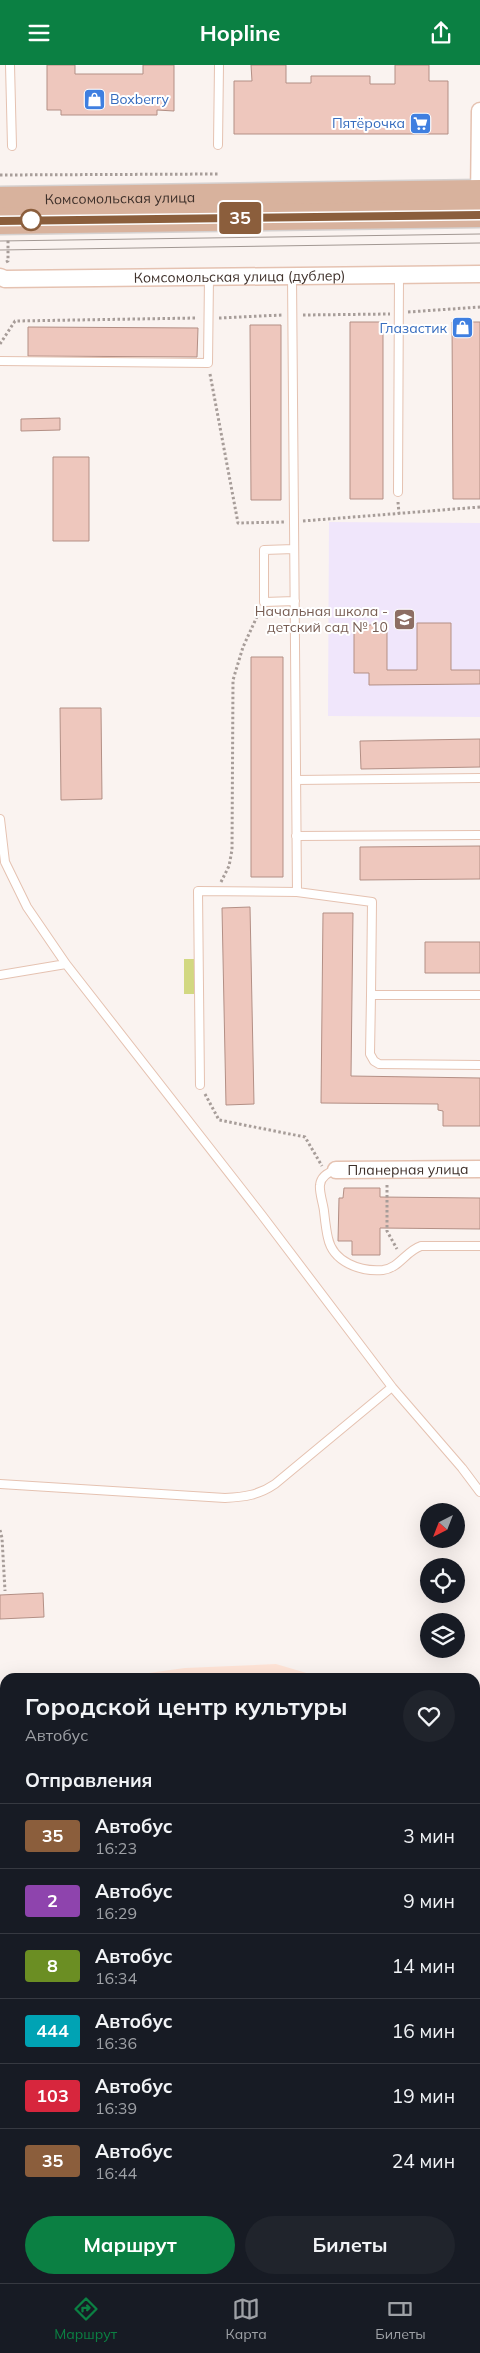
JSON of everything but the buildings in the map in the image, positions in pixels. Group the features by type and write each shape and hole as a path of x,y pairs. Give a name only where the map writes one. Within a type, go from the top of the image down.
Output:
{"main road":[{"name":"Комсомольская улица","path":"0,200 480,193"},
{"name":"Комсомольская улица","path":"0,221 480,215"}],"street":[{"path":"480,111 480,215"},
{"name":"Комсомольская улица (дублер)","path":"0,277 5,279 480,274"},
{"name":"Планерная улица","path":"331,1172 480,1169"}],"lane":[{"path":"10,65 12,146"},
{"path":"218,145 219,65"},
{"path":"398,275 398,492"},
{"path":"292,276 297,892"},
{"path":"0,361 208,363 209,277"},
{"path":"294,549 264,550 264,602 295,601"},
{"path":"296,780 480,778"},
{"path":"0,819 5,862 27,907 66,964 261,1214 392,1387 462,1467 480,1492"},
{"path":"296,837 480,835"},
{"path":"200,1085 198,891 297,892 372,902 370,1054 374,1061 379,1063 480,1065"},
{"path":"0,975 66,964"},
{"path":"371,995 480,995"},
{"path":"331,1172 320,1184 328,1240 338,1256 349,1265 366,1270 393,1267 411,1249 421,1245 480,1246"},
{"path":"0,1484 225,1498 246,1497 264,1492 276,1484 392,1387"}],"path":[{"path":"0,344 15,321 398,314 480,307"},
{"path":"217,891 229,866 232,850 233,680 243,647 264,602"},
{"path":"200,1085 219,1120 306,1137 331,1172"},
{"path":"387,1191 387,1231 402,1259"},
{"path":"0,1530 5,1591"}],"shaded area":[{"name":"Начальная школа - детский сад № 10","path":"329,522 480,523 480,717 328,716"},
{"path":"276,1664 306,1673 149,1673 185,1668"}],"green space":[{"path":"184,959 194,959 194,994 184,994"}],"tram line":[{"path":"0,241 480,234"},
{"path":"0,250 480,243"}],"bus line":[{"name":"35","path":"0,221 480,215"}],"place":[{"name":"Boxberry","path":"94,99"},
{"name":"Пятёрочка","path":"421,123"},
{"name":"Глазастик","path":"463,328"},
{"name":"Начальная школа - детский сад № 10","path":"404,619"}]}
